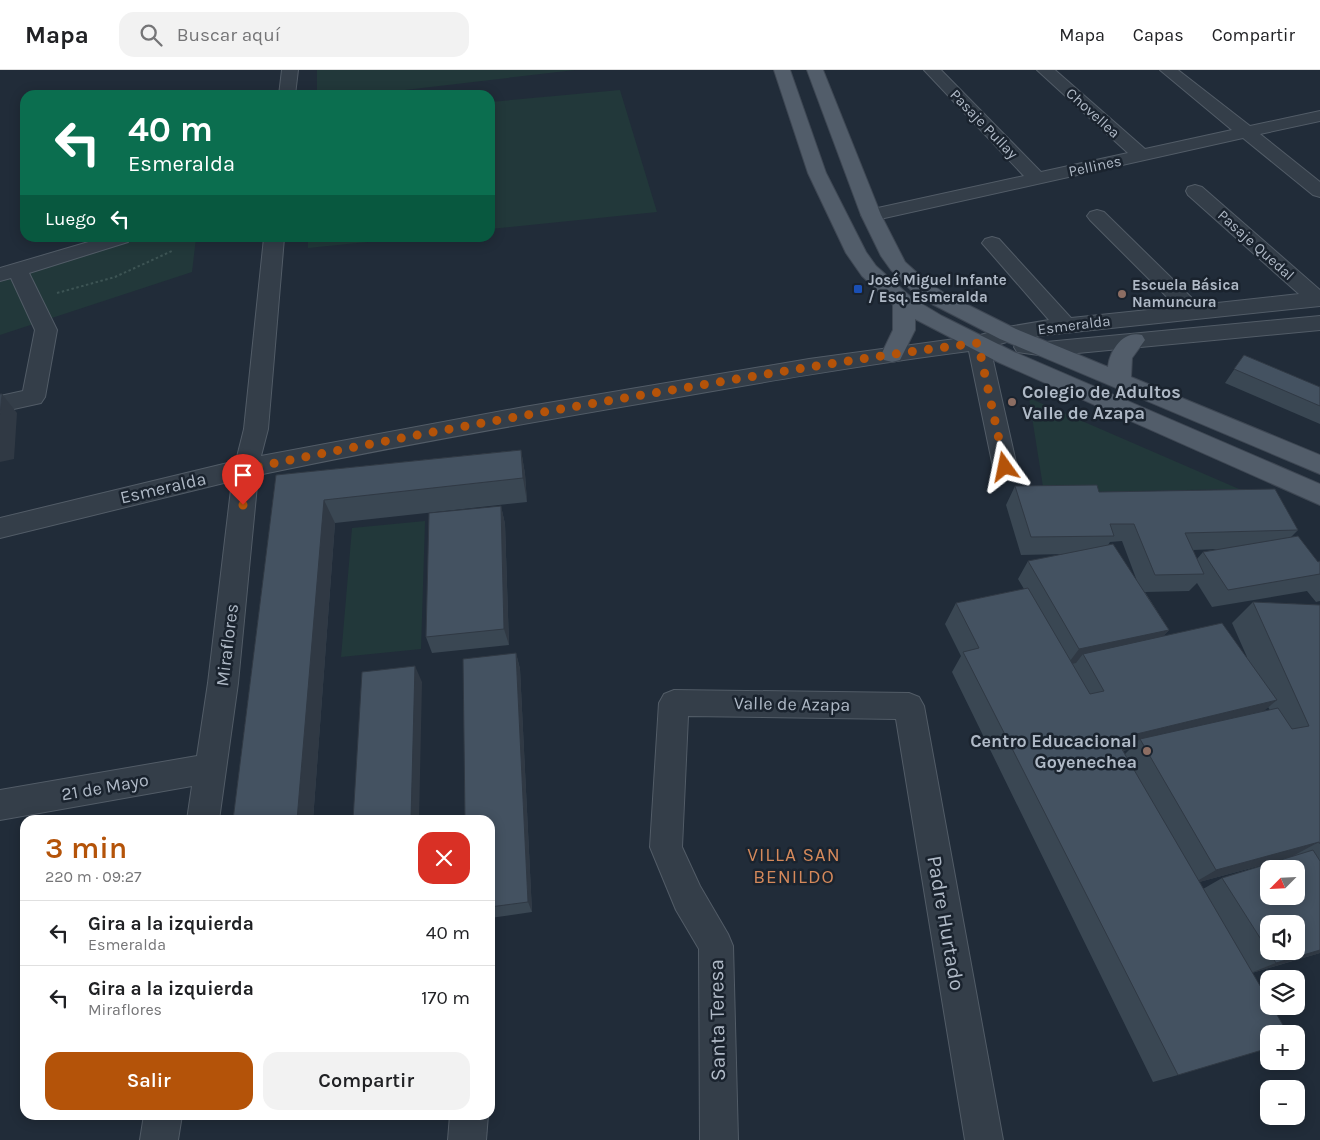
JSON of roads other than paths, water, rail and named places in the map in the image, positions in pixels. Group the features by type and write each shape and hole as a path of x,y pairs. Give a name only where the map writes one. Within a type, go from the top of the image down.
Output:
{"main road":[{"path":"782,70 817,173 856,254 868,271 904,303 934,322 978,343 1320,495"},
{"path":"815,70 871,215 891,256 918,286 937,298 1008,334 1320,465"},
{"path":"892,355 904,330 904,303"},
{"path":"1120,380 1120,360 1126,348 1134,340"}],"street":[{"path":"288,90 290,70"},
{"name":"Pasaje Pullay","path":"932,70 1037,178"},
{"name":"Chovellea","path":"1045,70 1141,156"},
{"path":"1170,70 1320,191"},
{"name":"Pellines","path":"871,215 1320,116"},
{"name":"Pasaje Quedal","path":"1195,191 1319,299"},
{"path":"1097,216 1192,311"},
{"path":"0,404 34,396 46,330 31,298 8,272 108,242"},
{"name":"Miraflores","path":"204,815 223,683 246,469 256,429 274,242"},
{"path":"992,243 1065,325"},
{"name":"Esmeralda","path":"0,528 148,490 363,444 561,409 892,355 978,343 1008,334 1065,325 1319,299"},
{"name":"Esmeralda","path":"978,343 1046,349 1320,323"},
{"path":"978,343 1005,467"},
{"name":"Valle de Azapa","path":"674,703 909,706"},
{"name":"Santa Teresa","path":"674,703 666,847 688,898 716,946 719,1140"},
{"name":"Padre Hurtado","path":"909,706 984,1140"},
{"name":"21 de Mayo","path":"0,805 210,768"},
{"path":"159,1140 162,1120"},
{"path":"467,1140 469,1120"}],"place":[{"name":"José Miguel Infante / Esq. Esmeralda","path":"858,289"},
{"name":"Escuela Básica Namuncura","path":"1122,294"},
{"name":"Colegio de Adultos Valle de Azapa","path":"1012,402"},
{"name":"Centro Educacional Goyenechea","path":"1147,751"}],"district":[{"name":"VILLA SAN BENILDO","path":"794,865"}]}
